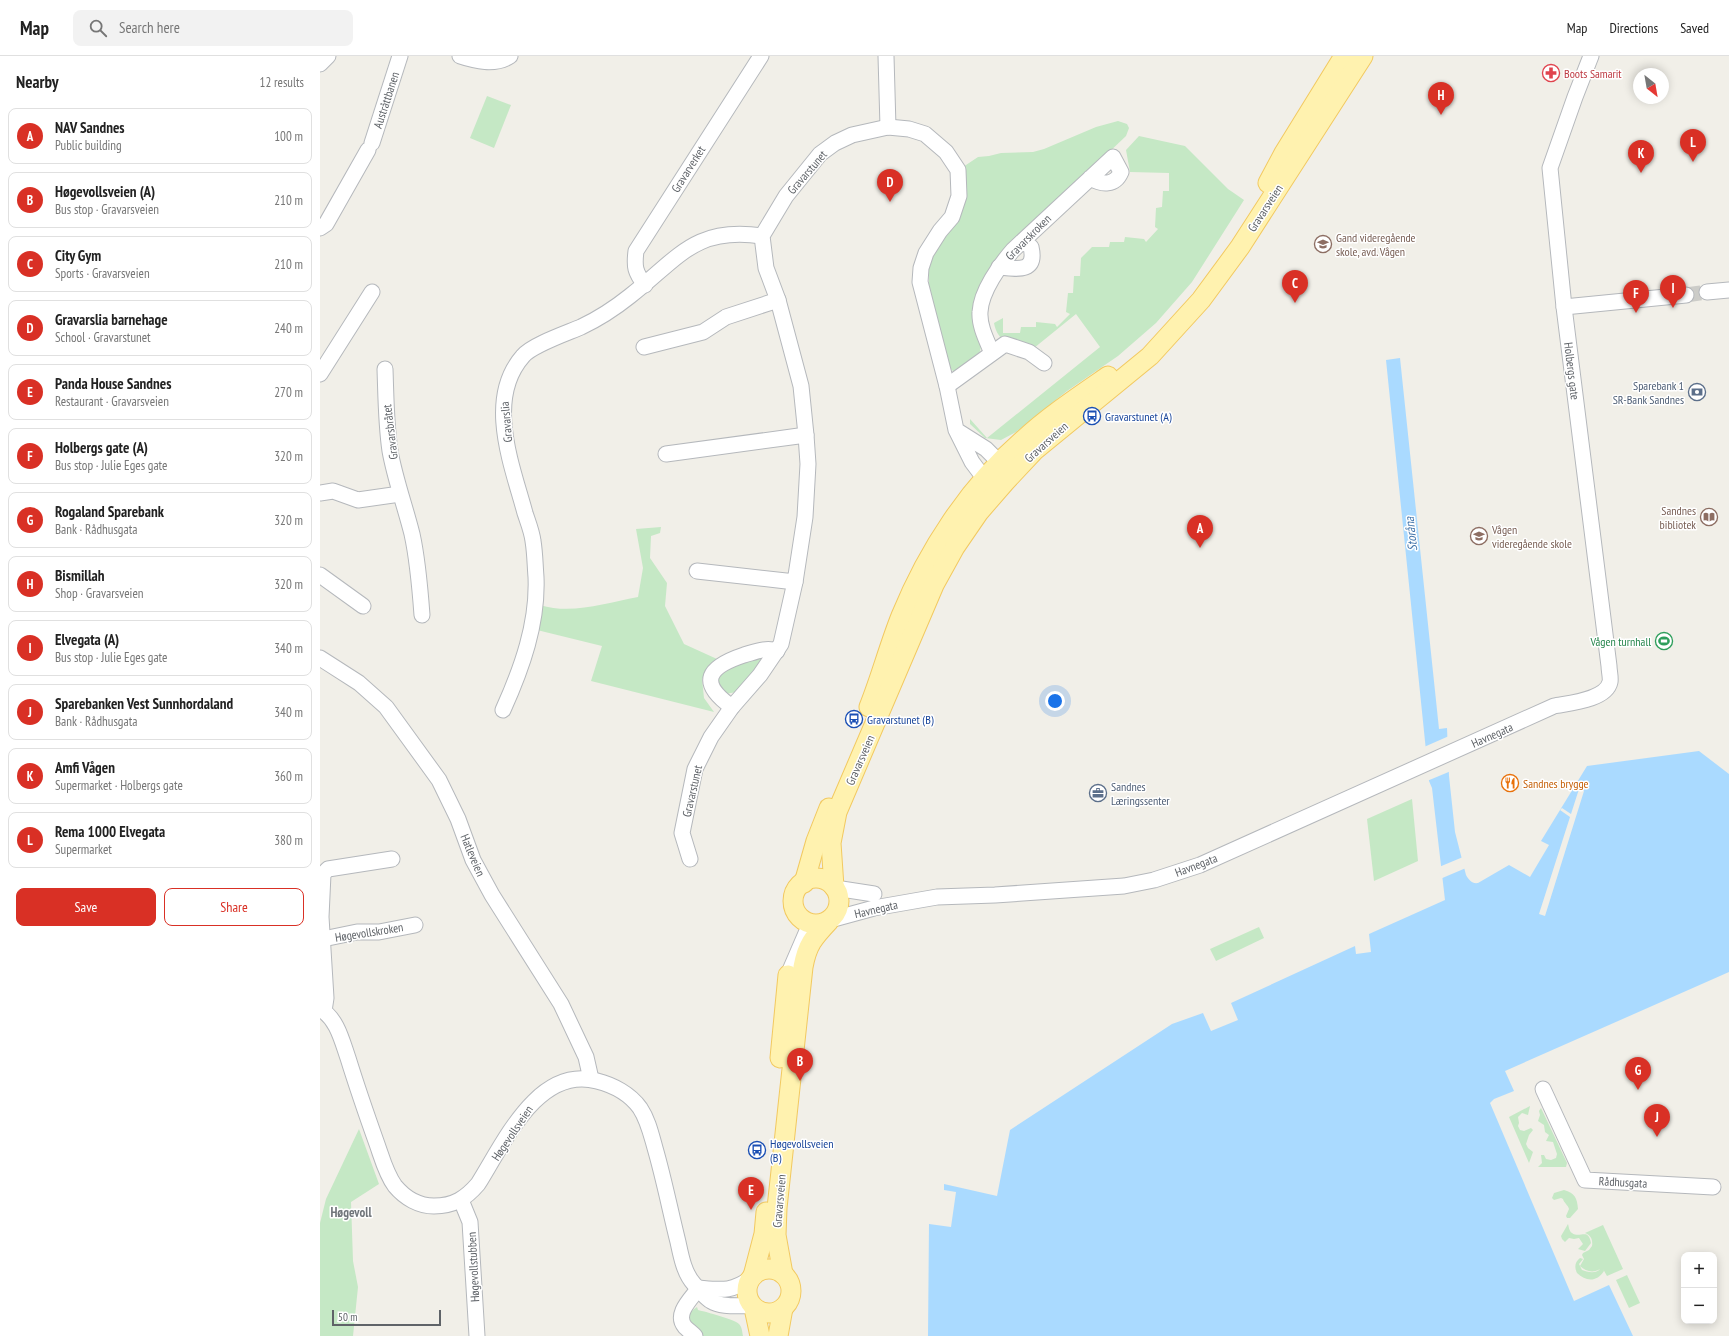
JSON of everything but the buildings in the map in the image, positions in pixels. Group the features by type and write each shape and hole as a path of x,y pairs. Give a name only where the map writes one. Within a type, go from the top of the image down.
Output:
{"main road":[{"name":"Gravarsveien","path":"804,883 816,841 877,688 901,616 913,589 946,529 984,478 1023,439 1062,408 1124,364 1162,331 1190,301 1235,241 1284,153 1344,56"},
{"name":"Gravarsveien","path":"834,887 831,843 838,812 849,782 861,758 934,585 955,547 979,512 1034,451 1061,427 1150,356 1201,300 1240,247 1363,56"},
{"path":"816,879 823,880 834,887 839,901 835,915 816,925 803,920 794,910 793,902 794,894 804,883 816,879"},
{"name":"Gravarsveien","path":"783,1274 776,1235 777,1208 802,967 806,950 815,935 829,921"},
{"name":"Gravarsveien","path":"752,1277 764,1234 788,975"},
{"path":"760,1336 753,1307 747,1296 747,1289 752,1277 764,1269 771,1269 783,1274 788,1279 791,1290 790,1297 783,1308 778,1336"},
{"path":"753,1307 765,1313 772,1313 783,1308"}],"street":[{"path":"320,64 328,56"},
{"name":"Austråttbanen","path":"320,228 326,224 370,147 400,56"},
{"path":"460,56 475,61 488,62 505,59 510,56"},
{"name":"Gravarverket","path":"644,285 638,276 634,265 636,252 761,56"},
{"path":"886,56 888,127"},
{"name":"Holbergs gate","path":"1591,56 1550,168 1564,307 1609,666 1610,683 1605,692"},
{"name":"Gravarstunet","path":"690,859 682,833 695,769 711,737 732,707 760,675 777,651 784,632 795,582 806,517 808,464 801,386 778,300 766,268 762,236 786,196 820,154 835,142 852,135 888,127 909,129 925,134 946,152 958,170 959,196 952,217 940,231 926,253 921,268 920,282 947,386 956,430 972,462 984,478"},
{"name":"Gravarskroken","path":"992,353 983,328 980,312 987,287 999,266 1021,243 1113,157"},
{"name":"Gravarslia","path":"503,710 519,672 528,642 534,614 536,578 533,541 514,473 503,410 506,389 516,366 524,354 581,326 622,302 683,251 704,240 727,234 762,236"},
{"path":"999,266 1023,268 1029,265 1032,259 1031,246 1021,243"},
{"path":"1707,292 1729,290"},
{"path":"320,374 372,292"},
{"path":"1564,307 1686,295"},
{"path":"644,347 703,332 726,316 778,300"},
{"path":"947,386 1005,344 1028,352 1044,363"},
{"name":"Gravarsbråtet","path":"385,369 386,418 390,452 400,494 412,534 417,561 422,616"},
{"path":"956,430 986,449 999,462 1005,482 984,478"},
{"path":"666,454 806,436"},
{"path":"320,492 333,491 358,500 400,494"},
{"path":"697,571 795,582"},
{"path":"320,575 363,606"},
{"path":"732,707 718,696 710,685 710,678 717,668 730,660 760,650 771,649 777,651"},
{"name":"Hatleveien","path":"320,658 375,696 386,707 439,780 458,819 473,860 492,895 561,1004 586,1058 591,1079"},
{"name":"Havnegata","path":"788,975 807,931 829,921 874,908 937,897 995,895 1118,886 1154,880 1200,865 1344,799 1425,765 1554,706 1597,697 1605,692"},
{"name":"Høgevollskroken","path":"322,1010 326,998 321,885 323,874 328,869 392,859"},
{"name":"Havnegata","path":"834,887 874,894"},
{"name":"Høgevollskroken","path":"323,939 357,932 379,932 415,925"},
{"name":"Høgevollsveien","path":"322,1010 336,1026 386,1167 396,1186 411,1200 428,1206 450,1205 469,1194 478,1184 528,1107 540,1094 551,1087 565,1082 591,1079 609,1084 627,1095 639,1107 647,1121 661,1170 684,1265 694,1284 711,1301 724,1305 753,1307"},
{"name":"Rådhusgata","path":"1543,1089 1585,1180 1713,1187"},
{"name":"Høgevollstubben","path":"461,1200 470,1222 477,1336"},
{"path":"695,1336 685,1327 682,1322 681,1315 699,1288 723,1290 731,1289 740,1286 752,1277"}],"green space":[{"path":"487,96 511,105 494,148 470,138"},
{"path":"1118,121 1127,124 1129,128 1126,136 1021,236 977,326 981,347 979,355 954,372 948,366 929,289 929,263 963,167 978,157 1001,153 1033,152 1044,149 1096,127"},
{"path":"1139,136 1185,146 1228,189 1244,200 1192,282 1156,323 1118,356 1067,391 1016,432 1001,440 985,438 970,424 970,419 987,438 1100,347 1076,314 1034,348 1003,340 999,336 994,323 1003,318 1003,333 1020,333 1021,327 1036,327 1036,322 1055,324 1057,327 1070,314 1066,312 1068,293 1073,293 1074,276 1080,276 1081,258 1092,247 1109,247 1110,242 1124,242 1125,237 1144,239 1146,242 1158,229 1155,227 1156,208 1162,207 1163,191 1169,191 1169,173 1130,172 1126,150"},
{"path":"661,527 660,533 651,536 650,558 667,583 665,606 684,644 717,659 702,679 704,698 714,712 591,681 602,646 537,630 540,605 564,609 589,607 638,597 643,568 636,529"},
{"path":"758,656 762,658 764,663 736,692 726,694 718,683 718,677 731,667"},
{"path":"1412,799 1418,861 1374,881 1367,819"},
{"path":"1259,927 1264,938 1216,961 1210,949"},
{"path":"1530,1106 1528,1115 1522,1113 1518,1117 1518,1126 1520,1130 1524,1131 1531,1128 1533,1130 1529,1135 1526,1144 1533,1152 1529,1163 1509,1117"},
{"path":"1541,1108 1567,1163 1566,1167 1538,1167 1542,1163 1541,1155 1544,1155 1546,1159 1551,1160 1556,1158 1557,1154 1553,1142 1546,1141 1549,1135 1545,1132 1544,1125 1538,1121 1540,1115 1539,1111"},
{"path":"359,1129 379,1184 351,1202 353,1261 358,1287 353,1336 320,1336 320,1223 326,1199"},
{"path":"1564,1190 1573,1194 1577,1202 1578,1209 1570,1218 1567,1218 1566,1216 1569,1209 1563,1199 1561,1198 1554,1200 1552,1198 1554,1193"},
{"path":"1568,1224 1572,1233 1578,1235 1586,1234 1590,1238 1591,1243 1585,1251 1578,1249 1583,1244 1579,1238 1569,1238 1565,1242 1562,1239 1561,1236"},
{"path":"1603,1225 1623,1269 1607,1276 1603,1269 1604,1271 1601,1275 1591,1280 1580,1276 1577,1273 1576,1265 1580,1258 1583,1259 1579,1264 1580,1266 1584,1259 1582,1255 1583,1253 1589,1250 1592,1246 1591,1238 1585,1233","holes":["1580,1266 1585,1270 1590,1271 1600,1269 1596,1272 1589,1272 1582,1270"]},
{"path":"1627,1275 1640,1303 1629,1308 1616,1280"},
{"path":"697,1307 698,1310 736,1322 741,1326 743,1336 703,1336 691,1324 689,1319 690,1312"}],"water":[{"name":"Storåna","path":"1400,358 1439,729 1447,728 1449,776 1455,832 1468,878 1472,882 1478,883 1509,865 1530,877 1549,845 1541,841 1587,766 1699,751 1729,774 1729,972 1505,1071 1514,1091 1494,1099 1490,1103 1574,1301 1609,1285 1633,1336 928,1336 929,1224 951,1227 956,1192 944,1190 944,1184 997,1196 1010,1130 1172,1024 1203,1013 1211,1031 1238,1020 1231,1003 1355,946 1356,954 1371,952 1369,934 1445,900 1432,788 1429,781 1386,360"}],"pier":[{"path":"1449,736 1451,771 1427,781 1424,747"},
{"path":"1579,789 1584,791 1545,916 1539,914 1570,817 1560,810 1562,808 1571,814"},
{"path":"1463,857 1466,868 1440,879 1439,867"}],"tunnel":[{"path":"1686,295 1707,292"}],"place":[{"name":"Boots Samarit","path":"1551,73"},
{"name":"Bismillah","path":"1441,115"},
{"name":"Rema 1000 Elvegata","path":"1693,162"},
{"name":"Amfi Vågen","path":"1641,173"},
{"name":"Gravarslia barnehage","path":"890,202"},
{"name":"Gand videregående skole, avd. Vågen","path":"1323,244"},
{"name":"City Gym","path":"1295,303"},
{"name":"Elvegata (A)","path":"1673,308"},
{"name":"Holbergs gate (A)","path":"1636,313"},
{"name":"Sparebank 1 SR-Bank Sandnes","path":"1697,392"},
{"name":"Gravarstunet (A)","path":"1092,416"},
{"name":"Sandnes bibliotek","path":"1709,517"},
{"name":"Vågen videregående skole","path":"1479,536"},
{"name":"NAV Sandnes","path":"1200,548"},
{"name":"Vågen turnhall","path":"1664,641"},
{"name":"Gravarstunet (B)","path":"854,719"},
{"name":"Sandnes brygge","path":"1510,783"},
{"name":"Sandnes Læringssenter","path":"1098,793"},
{"name":"Høgevollsveien (A)","path":"800,1081"},
{"name":"Rogaland Sparebank","path":"1638,1090"},
{"name":"Sparebanken Vest Sunnhordaland","path":"1657,1137"},
{"name":"Høgevollsveien (B)","path":"757,1150"},
{"name":"Panda House Sandnes","path":"751,1210"}],"district":[{"name":"Høgevoll","path":"351,1212"}]}
